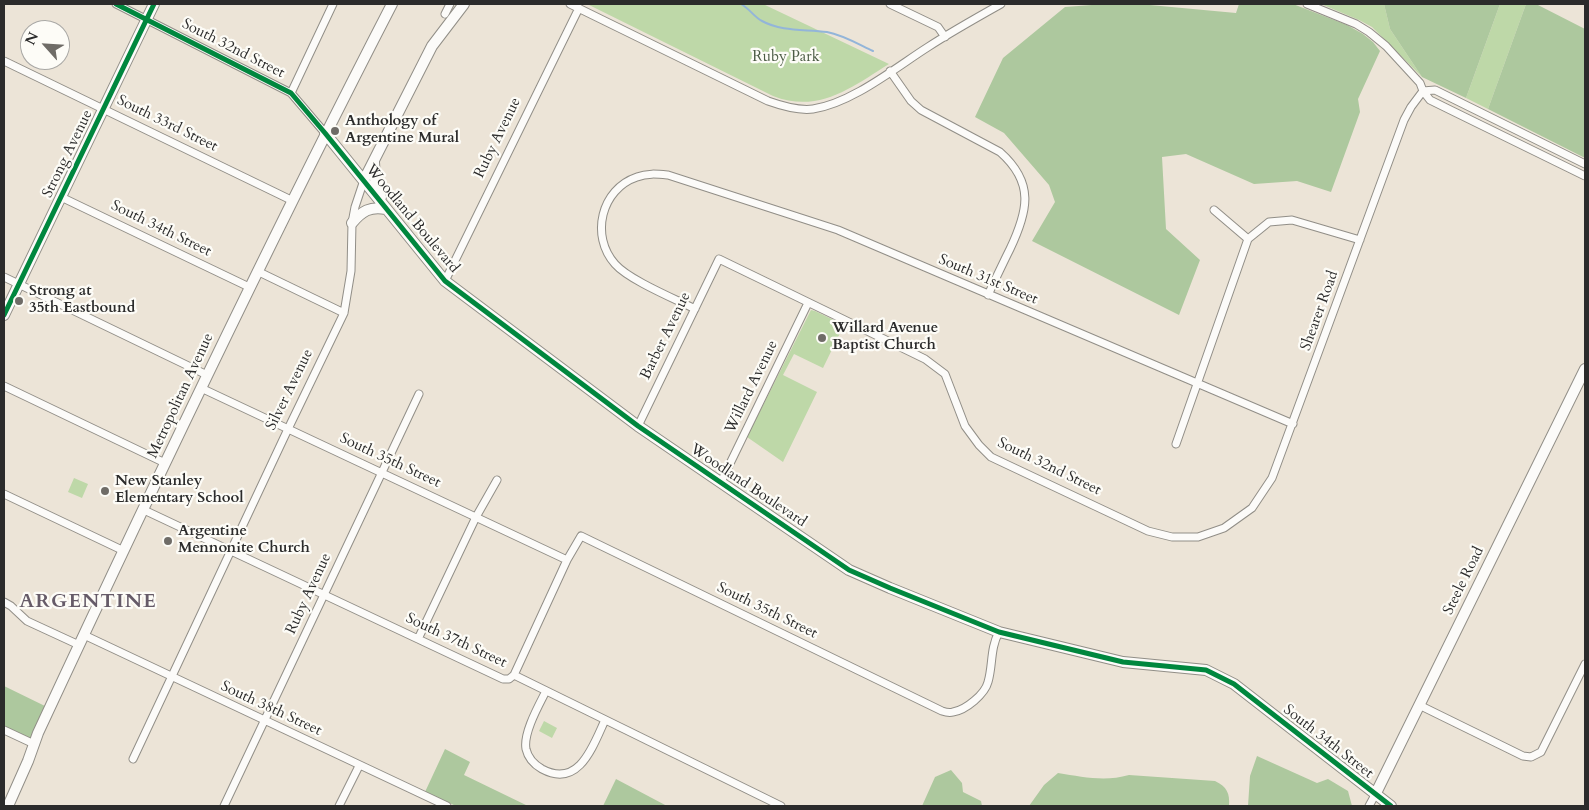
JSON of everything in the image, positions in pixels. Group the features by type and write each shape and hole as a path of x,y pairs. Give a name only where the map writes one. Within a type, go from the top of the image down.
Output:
{"street":[{"name":"South 32nd Street","path":"116,4 147,18 291,93 326,133"},
{"name":"Strong Avenue","path":"4,315 154,4"},
{"path":"291,93 332,4"},
{"name":"Metropolitan Avenue","path":"8,806 81,640 249,287 392,4"},
{"path":"445,14 450,4"},
{"path":"432,46 464,4"},
{"path":"570,4 768,102 785,107 811,109 827,106 852,95 1001,4"},
{"path":"890,4 938,27 945,37"},
{"path":"1307,4 1356,24 1369,32 1386,46 1420,84 1430,100 1585,176"},
{"name":"Ruby Avenue","path":"445,281 579,8"},
{"name":"Silver Avenue","path":"133,759 344,313 351,271 352,223 355,206 364,180 432,46 440,26"},
{"name":"South 33rd Street","path":"4,61 292,200"},
{"path":"890,71 911,101 921,110 987,144 1010,160 1021,179 1025,189 1026,204 1019,229 988,295"},
{"path":"1423,91 1435,90 1585,164"},
{"name":"Shearer Road","path":"1224,528 1252,508 1272,478 1404,120 1423,91"},
{"name":"Woodland Boulevard","path":"326,133 445,281 638,426 861,576 999,632 1123,662 1206,670 1225,678 1250,697"},
{"path":"352,223 363,211 371,208 386,209 375,179 374,161"},
{"name":"South 31st Street","path":"695,309 630,276 616,265 606,252 601,233 602,217 606,203 615,190 637,176 668,175 838,230 1293,424"},
{"name":"South 34th Street","path":"61,197 249,287"},
{"path":"1214,210 1248,239"},
{"path":"1176,444 1248,239 1268,222 1292,220 1360,240"},
{"name":"South 32nd Street","path":"719,259 913,352 945,374 965,426 979,445 992,457 1148,531 1172,537 1198,537 1224,528"},
{"name":"Barber Avenue","path":"638,426 719,259"},
{"path":"257,271 344,313"},
{"path":"4,278 207,375"},
{"name":"Willard Avenue","path":"721,482 808,303"},
{"name":"Steele Road","path":"1369,806 1585,369"},
{"path":"4,386 165,463"},
{"name":"South 35th Street","path":"201,388 567,560 581,536 942,711 953,712 966,707 986,688 992,650 999,632"},
{"name":"Ruby Avenue","path":"224,806 419,394"},
{"path":"418,639 476,517 497,480"},
{"path":"4,494 124,552"},
{"name":"South 37th Street","path":"144,510 503,680 509,679 514,675 781,806"},
{"path":"514,675 567,560"},
{"name":"South 38th Street","path":"4,602 27,621 81,640 171,677 447,806"},
{"path":"1419,705 1523,756 1531,757 1541,752 1585,664"},
{"path":"546,691 528,731 526,748 536,765 550,773 560,774 580,766 590,752 605,720"},
{"name":"South 34th Street","path":"1250,697 1391,806"},
{"path":"4,730 34,744"},
{"path":"338,806 359,766"}],"green space":[{"name":"Ruby Park","path":"587,4 763,4 889,64 848,89 834,95 820,100 790,101 773,96"},
{"path":"1139,4 1236,13 1239,4 1293,4 1347,25 1363,34 1380,51 1358,99 1360,112 1331,192 1297,181 1254,184 1186,154 1162,157 1166,229 1200,260 1179,315 1032,241 1055,202 1049,185 1004,133 975,117 1003,58 1065,7"},
{"path":"1321,4 1384,4 1390,29 1422,77 1372,27"},
{"path":"1384,4 1500,4 1466,98 1422,77 1390,29"},
{"path":"1500,4 1526,4 1488,109 1466,98"},
{"path":"1526,4 1536,4 1585,29 1585,158 1488,109"},
{"path":"811,310 842,324 843,327 823,368 794,354 783,375 817,392 783,462 747,437"},
{"path":"74,478 88,484 82,498 68,492"},
{"path":"4,686 47,707 32,738 28,738 4,726"},
{"path":"544,721 557,728 552,738 539,731"},
{"path":"445,749 470,762 464,775 528,806 456,806 425,792"},
{"path":"1257,756 1317,783 1328,779 1348,791 1352,806 1248,806 1250,776"},
{"path":"951,770 962,783 963,792 981,801 982,806 922,806 935,777"},
{"path":"1058,773 1094,778 1129,775 1215,781 1227,791 1229,806 1029,806 1044,785"},
{"path":"616,779 667,806 603,806"}],"waterway":[{"path":"741,4 759,19 770,25 786,29 833,33 873,51"}],"cycle path":[{"path":"116,4 291,93 445,281 638,426 849,570 999,632 1123,662 1206,670 1234,684 1391,806"},
{"path":"4,315 154,4"}],"place":[{"name":"Anthology of Argentine Mural","path":"335,131"},
{"name":"Strong at 35th Eastbound","path":"19,301"},
{"name":"Willard Avenue Baptist Church","path":"822,338"},
{"name":"New Stanley Elementary School","path":"105,491"},
{"name":"Argentine Mennonite Church","path":"168,541"}],"district":[{"name":"ARGENTINE","path":"88,602"}]}
